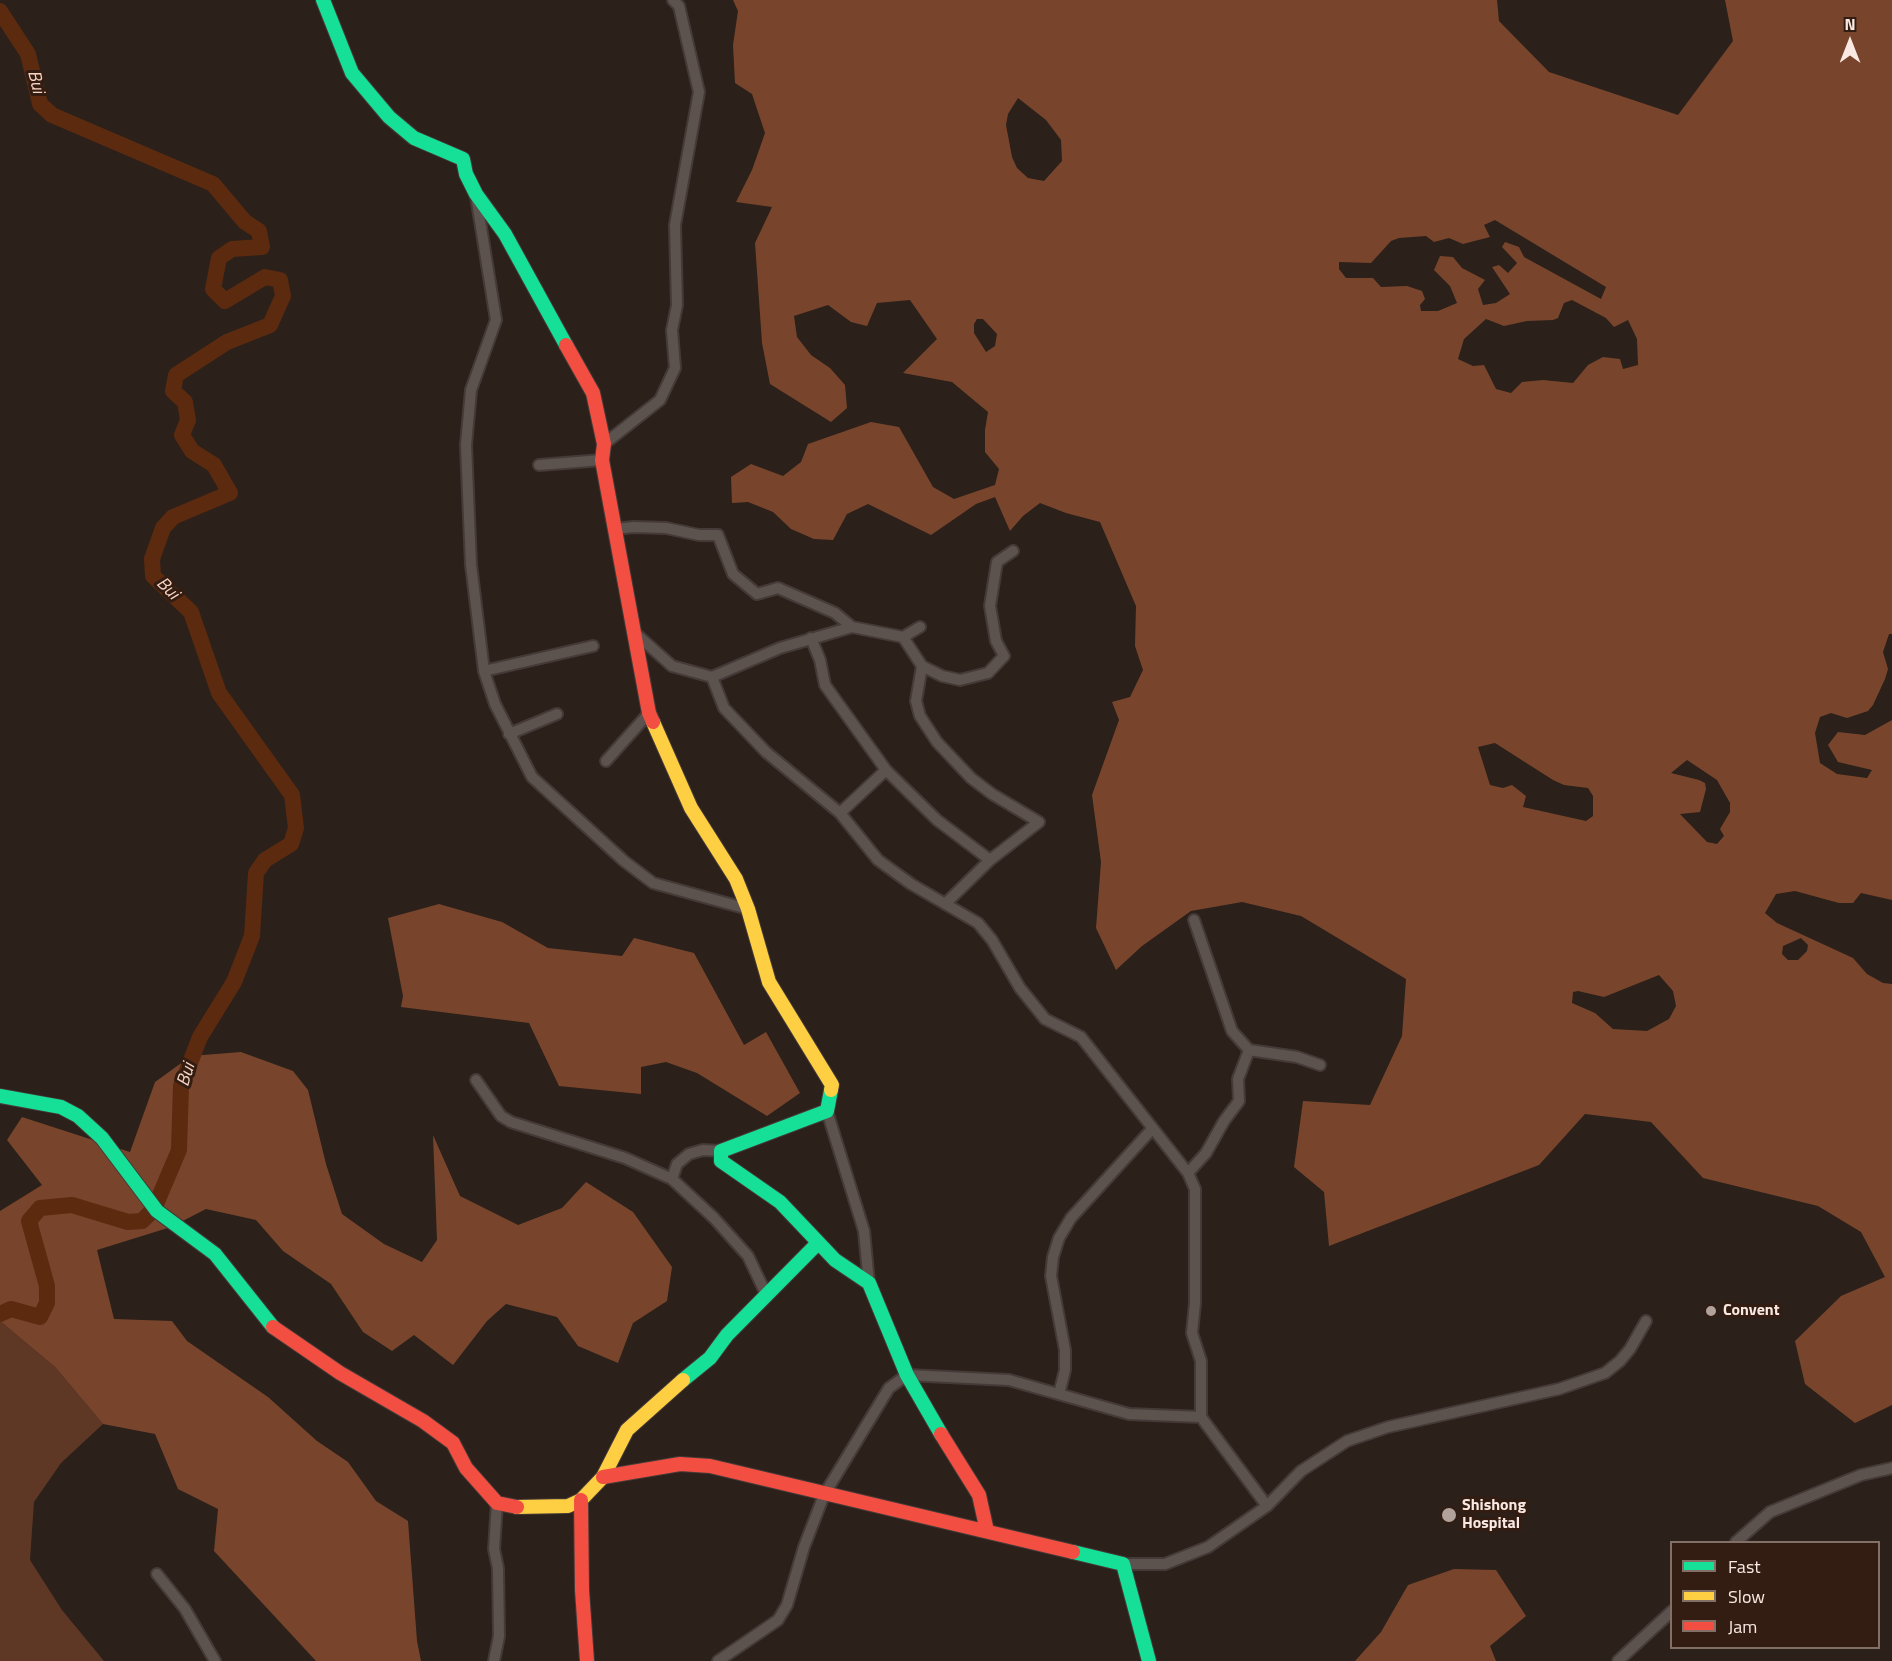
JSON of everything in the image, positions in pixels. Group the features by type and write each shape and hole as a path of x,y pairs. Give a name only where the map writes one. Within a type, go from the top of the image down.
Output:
{"street":[{"path":"323,0 352,74 389,117 414,138 463,159 466,174 476,195 505,234 578,362 592,393 604,444 602,460 649,713 691,808 736,879 748,909 769,982 832,1085 827,1111 864,1231 869,1283 908,1375 953,1456 979,1495 987,1531"},
{"path":"604,444 660,400 675,368 672,330 677,305 675,225 699,92 679,6 673,0"},
{"path":"476,195 496,320 471,390 466,445 471,565 484,671 495,704 532,777 624,861 653,883 748,909"},
{"path":"539,465 602,460"},
{"path":"615,529 666,528 699,535 718,535 733,574 758,594 778,588 835,613 852,627"},
{"path":"903,637 922,666 942,676 960,680 983,675 999,663 1004,656 996,641 990,606 997,562 1012,551"},
{"path":"635,633 672,666 712,677 780,648 852,627 903,637 920,627"},
{"path":"812,638 820,660 825,685 886,770 937,820 990,860"},
{"path":"484,671 592,646"},
{"path":"922,666 916,701 920,716 938,742 971,778 992,794 1039,822 990,860 945,904"},
{"path":"712,677 724,708 766,752 840,813 878,860 978,923 992,940 1020,988 1045,1019 1081,1037 1188,1173 1195,1189 1195,1302 1192,1333 1201,1361 1201,1417 1267,1506"},
{"path":"606,761 649,713"},
{"path":"509,734 557,714"},
{"path":"840,813 886,770"},
{"path":"1194,920 1232,1031 1249,1050 1297,1057 1320,1065"},
{"path":"1188,1173 1206,1153 1224,1121 1239,1101 1238,1079 1249,1050"},
{"path":"476,1080 501,1116 511,1122 625,1158 672,1179 714,1218 747,1256 766,1294"},
{"path":"0,1096 61,1107 78,1116 102,1138 152,1205 215,1254 268,1323 386,1401 423,1421 453,1443 466,1468 497,1503 512,1507 550,1508 568,1506 581,1500 603,1477 616,1447 627,1430 662,1396 710,1358 727,1335 818,1244"},
{"path":"672,1179 677,1164 689,1154 703,1150 721,1151 827,1111"},
{"path":"1059,1394 1065,1370 1065,1350 1051,1276 1053,1257 1059,1238 1071,1218 1152,1129"},
{"path":"721,1151 720,1161 780,1202 818,1244 869,1283"},
{"path":"603,1477 680,1464 710,1466 760,1480 791,1484 824,1495 1123,1564 1165,1564 1208,1547 1267,1506 1301,1471 1347,1441 1388,1427 1558,1389 1605,1373 1630,1349 1646,1321"},
{"path":"718,1661 778,1620 787,1605 804,1547 824,1495 889,1388 908,1375 1009,1380 1129,1414 1201,1417"},
{"path":"1737,1541 1770,1512 1861,1475 1892,1468"},
{"path":"581,1500 582,1590 587,1661"},
{"path":"494,1661 499,1636 498,1568 494,1549 497,1503"},
{"path":"1123,1564 1149,1661"},
{"path":"157,1574 184,1609 215,1661"},
{"path":"1618,1661 1670,1612"}],"shaded area":[{"path":"733,0 1497,0 1499,21 1549,72 1678,115 1733,41 1725,0 1892,0 1892,634 1889,634 1883,652 1888,669 1873,705 1868,711 1847,718 1831,713 1820,717 1815,733 1820,763 1837,774 1867,778 1872,770 1838,762 1828,745 1838,732 1865,735 1892,720 1892,900 1861,893 1853,903 1839,903 1795,891 1776,894 1765,913 1777,923 1853,958 1867,974 1883,983 1892,984 1892,1405 1855,1423 1805,1384 1795,1341 1841,1296 1885,1277 1861,1232 1818,1206 1703,1178 1651,1122 1585,1114 1539,1165 1329,1246 1324,1192 1294,1167 1303,1101 1370,1105 1402,1036 1406,979 1301,916 1242,902 1191,911 1142,946 1116,970 1096,928 1101,862 1092,795 1119,720 1112,702 1130,697 1143,670 1135,646 1136,606 1100,522 1040,503 1023,516 1010,531 995,497 976,504 931,535 868,504 847,514 833,540 814,539 791,529 773,512 748,502 732,503 731,477 751,464 783,476 801,462 808,444 871,422 899,427 933,487 954,499 995,485 999,469 985,452 988,412 952,382 903,373 937,339 910,300 877,303 867,326 851,322 828,305 794,316 797,337 811,355 830,368 845,385 847,408 831,422 770,384 762,343 755,243 772,207 736,202 752,170 765,133 752,94 735,83 733,45 738,11","holes":["1018,98 1046,120 1061,140 1062,161 1044,181 1028,178 1017,168 1012,157 1006,125 1008,114","1495,220 1606,287 1601,299 1524,257 1519,247 1505,242 1502,247 1517,263 1508,273 1499,265 1492,267 1510,294 1496,303 1483,305 1478,289 1485,280 1462,268 1453,257 1440,256 1434,270 1450,286 1457,303 1438,311 1421,311 1420,305 1425,299 1422,291 1407,286 1381,287 1373,278 1346,278 1339,269 1339,262 1371,263 1391,241 1399,238 1426,236 1434,242 1449,238 1463,244 1490,237 1484,225","1572,300 1606,318 1614,327 1628,320 1637,339 1638,365 1623,369 1620,359 1603,357 1588,365 1573,383 1543,380 1522,382 1511,393 1496,389 1484,365 1473,366 1458,359 1464,339 1486,319 1504,326 1558,318 1564,303","977,319 983,319 997,334 995,346 986,352 974,333 974,324","1495,743 1553,780 1564,785 1588,788 1593,796 1593,816 1586,821 1523,807 1526,796 1512,785 1503,788 1490,785 1478,747","1687,760 1717,780 1730,803 1730,812 1720,829 1724,836 1717,844 1707,842 1680,814 1700,812 1706,789 1705,783 1671,773","1801,938 1808,945 1807,951 1798,960 1788,960 1782,954 1783,946","1659,975 1673,991 1676,1006 1669,1019 1647,1031 1613,1029 1595,1013 1572,1003 1573,992 1604,997"]},
{"path":"439,904 502,922 548,948 622,956 634,938 694,953 744,1045 766,1032 800,1093 767,1116 697,1073 666,1062 641,1067 641,1094 559,1086 529,1023 401,1007 403,996 388,918"},
{"path":"241,1052 293,1071 308,1090 326,1164 342,1214 384,1244 422,1262 437,1240 433,1135 460,1196 518,1225 562,1208 586,1182 633,1212 672,1267 667,1301 633,1323 618,1363 578,1346 557,1317 506,1304 487,1321 453,1365 414,1335 392,1351 363,1332 331,1284 283,1251 256,1220 206,1209 171,1227 97,1250 114,1319 172,1321 187,1341 268,1397 317,1441 348,1462 376,1501 408,1521 417,1641 421,1661 316,1661 214,1551 218,1509 178,1489 155,1434 103,1424 55,1367 0,1321 0,1211 42,1185 7,1140 22,1117 130,1152 155,1082 191,1056"},
{"path":"0,1321 55,1367 103,1424 61,1463 34,1502 30,1560 62,1610 104,1661 0,1661"},
{"path":"1454,1569 1496,1570 1526,1616 1490,1646 1496,1661 1355,1661 1381,1632 1408,1585"}],"waterway":[{"name":"Bui","path":"0,11 28,54 40,104 52,115 213,184 245,222 259,231 262,247 232,249 219,258 213,289 225,301 265,277 280,280 283,296 270,325 227,342 176,375 173,391 185,402 188,420 182,435 192,451 214,465 230,493 173,517 163,528 152,559 153,576 191,612 219,693 292,795 296,828 291,844 265,860 256,873 252,936 234,982 200,1037 181,1086 179,1150 154,1209 142,1221 128,1222 72,1205 40,1208 29,1221 47,1286 47,1303 40,1317 11,1309 0,1314"}],"traffic: fast":[{"path":"323,0 352,73 389,117 414,138 463,159 466,174 476,194 505,234 566,345"},
{"path":"831,1090 827,1111 721,1151 721,1161 780,1202 835,1260 869,1283 907,1375 941,1434"},
{"path":"0,1096 61,1107 78,1116 102,1138 157,1211 215,1254 273,1327"},
{"path":"683,1380 710,1358 727,1335 818,1243"},
{"path":"1073,1552 1123,1564 1149,1661"}],"traffic: slow":[{"path":"653,722 691,808 736,879 748,909 769,982 832,1085 831,1090"},
{"path":"517,1507 568,1506 581,1500 603,1477 627,1430 683,1380"}],"traffic: jam":[{"path":"566,345 593,393 604,444 602,460 649,713 653,722"},
{"path":"273,1327 340,1373 423,1421 453,1443 466,1468 497,1503 517,1507"},
{"path":"941,1434 979,1495 987,1531"},
{"path":"603,1477 680,1464 710,1466 1073,1552"},
{"path":"581,1500 582,1590 587,1661"}],"place":[{"name":"Convent","path":"1711,1311"},
{"name":"Shishong Hospital","path":"1449,1515"}]}
